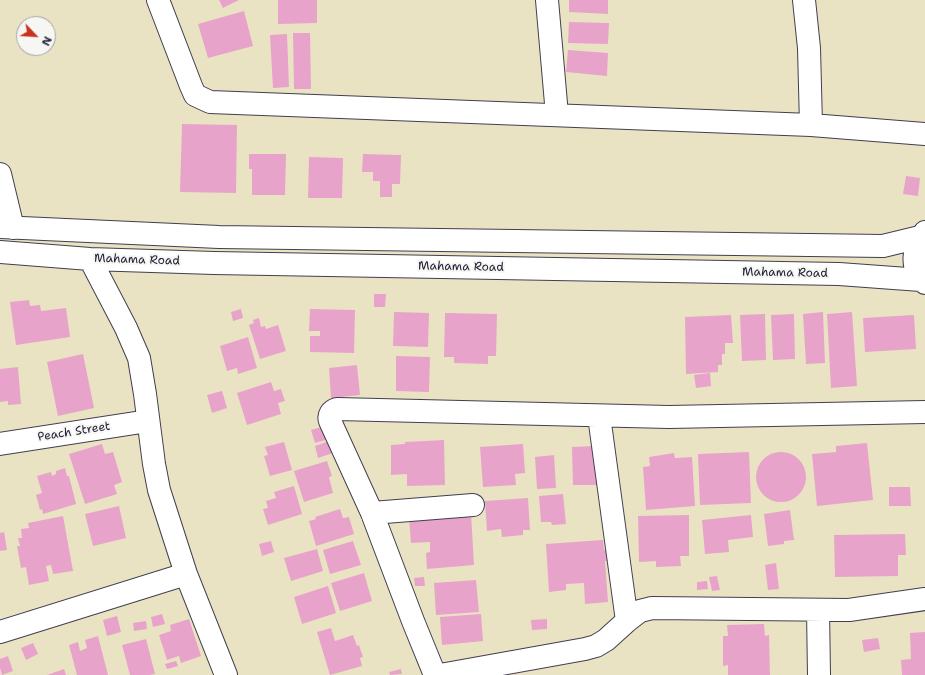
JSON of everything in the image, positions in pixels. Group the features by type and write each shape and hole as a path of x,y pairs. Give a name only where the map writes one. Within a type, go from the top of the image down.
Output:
{"street":[{"path":"158,0 195,95 210,102 811,125 925,134"},
{"path":"547,0 557,115"},
{"path":"804,0 809,48 811,125"},
{"path":"0,174 6,227 219,237 883,246 923,234"},
{"path":"923,234 916,247 914,258 916,270 923,282"},
{"name":"Mahama Road","path":"0,252 90,259 222,263 839,274 923,282"},
{"path":"90,259 126,328 139,358 159,490 186,574 226,675"},
{"path":"435,675 372,513 330,421 330,414 336,409 669,417 925,412"},
{"path":"599,416 627,621"},
{"name":"Peach Street","path":"0,444 148,421"},
{"path":"372,513 473,505"},
{"path":"0,632 186,574"},
{"path":"440,675 596,646 606,640 640,611 652,608 849,610 925,599"},
{"path":"818,610 819,675"}],"building":[{"path":"219,0 239,0 223,8"},
{"path":"278,0 317,0 317,23 278,24"},
{"path":"569,0 608,0 608,14 569,12"},
{"path":"244,11 253,46 208,58 198,24"},
{"path":"569,22 609,23 608,44 568,43"},
{"path":"293,33 310,33 311,89 294,89"},
{"path":"287,34 289,87 273,88 270,35"},
{"path":"568,50 608,53 607,76 566,72"},
{"path":"182,124 237,125 236,193 180,192"},
{"path":"249,154 286,154 285,195 252,195 252,169 249,169"},
{"path":"363,154 401,155 400,184 392,184 392,197 380,197 380,181 373,181 373,172 362,172"},
{"path":"309,157 343,158 342,198 308,198"},
{"path":"906,176 920,178 918,196 903,194"},
{"path":"374,294 386,294 385,307 374,307"},
{"path":"29,300 30,306 40,305 41,311 66,308 70,337 16,345 10,302"},
{"path":"241,309 243,318 233,321 231,312"},
{"path":"310,309 355,310 354,353 310,352 310,336 320,336 320,331 309,331"},
{"path":"394,312 429,313 428,347 393,346"},
{"path":"823,312 825,363 806,364 803,314"},
{"path":"852,312 857,386 831,388 827,314"},
{"path":"445,313 497,314 496,356 488,356 488,364 454,363 454,357 444,357"},
{"path":"765,314 766,360 742,361 740,315"},
{"path":"794,314 795,359 773,360 771,315"},
{"path":"731,315 733,343 725,343 725,354 722,354 722,365 718,365 718,372 686,374 685,317"},
{"path":"914,315 916,349 865,352 863,318"},
{"path":"259,318 261,327 265,326 266,329 278,325 286,351 260,359 249,325 254,323 253,320"},
{"path":"248,337 257,368 238,374 237,368 227,371 220,346"},
{"path":"83,354 94,408 58,416 47,362"},
{"path":"396,356 430,357 429,392 396,391"},
{"path":"357,365 360,395 331,398 329,368"},
{"path":"18,367 21,404 8,405 8,401 0,402 0,369"},
{"path":"710,373 711,386 696,388 694,375"},
{"path":"271,382 274,391 281,389 285,401 278,403 281,414 247,425 237,393"},
{"path":"222,391 227,408 212,413 207,395"},
{"path":"325,426 329,439 315,443 311,430"},
{"path":"444,440 445,485 407,486 407,474 391,475 391,445 405,444 405,442"},
{"path":"329,441 333,453 318,458 315,446"},
{"path":"284,442 292,470 270,476 264,456 268,455 265,447"},
{"path":"867,443 873,500 817,506 812,454 836,452 836,446"},
{"path":"102,444 105,454 113,452 122,482 114,485 117,494 85,504 69,454"},
{"path":"523,444 525,473 515,474 516,485 483,487 480,447"},
{"path":"595,446 597,485 573,485 572,447"},
{"path":"749,452 751,503 700,505 698,454"},
{"path":"781,452 790,454 799,459 804,468 806,477 804,486 799,495 790,500 781,502 772,500 763,495 758,486 756,477 758,468 763,459 772,454"},
{"path":"674,453 675,458 692,457 695,506 646,510 643,467 650,466 649,457"},
{"path":"554,455 556,488 537,489 535,457"},
{"path":"327,461 332,476 329,477 333,493 304,502 294,471"},
{"path":"65,468 67,476 69,476 76,504 43,514 42,509 40,510 36,495 42,493 37,476 51,472 52,476 56,474 56,471"},
{"path":"294,486 302,514 268,525 263,509 268,508 266,501 276,498 274,492"},
{"path":"889,487 910,487 911,506 889,506"},
{"path":"563,494 566,524 552,525 551,522 541,522 539,496"},
{"path":"528,498 530,530 523,530 523,535 502,537 501,529 487,531 485,501"},
{"path":"119,506 126,538 93,546 85,514"},
{"path":"340,509 343,518 349,517 354,534 316,546 309,521 316,519 315,517"},
{"path":"790,510 794,540 784,541 784,544 768,546 764,514"},
{"path":"471,513 474,565 427,569 426,553 430,552 430,542 411,543 409,518"},
{"path":"689,515 689,556 680,556 681,566 656,567 656,561 639,562 638,516"},
{"path":"751,515 753,537 728,540 729,552 705,554 702,520"},
{"path":"63,516 73,571 53,574 51,565 46,566 49,581 29,585 26,567 21,568 17,546 20,546 18,538 22,538 21,529 29,528 28,523"},
{"path":"4,532 7,550 0,551 0,533"},
{"path":"905,534 906,555 898,555 898,576 835,577 834,535"},
{"path":"603,540 604,550 608,549 609,561 605,561 608,602 585,604 584,583 566,584 566,590 549,592 546,544"},
{"path":"271,541 274,552 262,556 259,544"},
{"path":"353,541 361,565 330,574 323,550"},
{"path":"317,549 323,571 291,581 284,558"},
{"path":"776,563 779,589 768,590 765,565"},
{"path":"364,573 372,601 340,611 331,583"},
{"path":"717,576 720,590 712,591 709,577"},
{"path":"424,577 425,586 415,586 414,578"},
{"path":"476,580 479,612 436,615 434,583"},
{"path":"707,581 708,589 697,590 697,582"},
{"path":"328,586 336,613 302,624 294,597"},
{"path":"162,614 165,624 153,627 151,617"},
{"path":"481,614 483,641 442,645 440,617"},
{"path":"117,616 121,632 107,636 103,620"},
{"path":"189,619 201,656 181,663 179,656 167,660 159,635 171,631 170,625"},
{"path":"547,619 547,629 532,630 531,620"},
{"path":"146,621 147,629 134,631 133,623"},
{"path":"764,624 765,636 769,635 770,675 728,675 728,665 723,666 723,636 728,636 727,625"},
{"path":"331,628 335,641 353,635 357,646 359,645 363,657 360,658 362,666 330,675 317,632"},
{"path":"925,632 925,675 902,675 901,660 911,659 910,633"},
{"path":"98,636 108,675 77,675 69,645 78,642 80,651 87,648 85,640"},
{"path":"878,638 880,649 864,652 862,640"},
{"path":"146,639 155,674 130,675 122,645"},
{"path":"33,643 38,654 26,660 21,648"},
{"path":"8,656 13,671 2,675 0,659"},
{"path":"176,661 178,666 167,669 165,664"},
{"path":"64,669 66,675 47,675"},
{"path":"401,669 402,674 390,675 389,672"}]}
